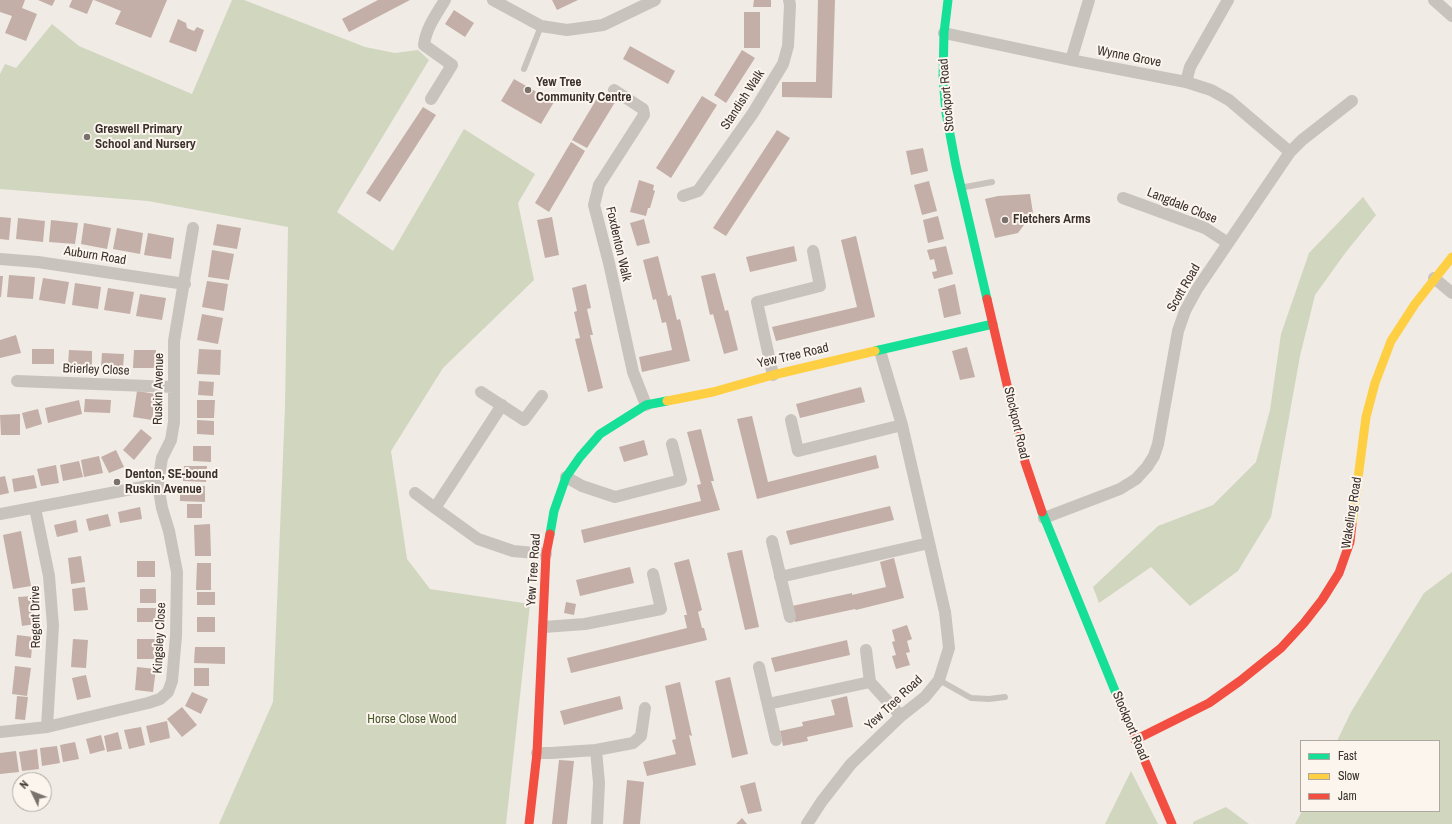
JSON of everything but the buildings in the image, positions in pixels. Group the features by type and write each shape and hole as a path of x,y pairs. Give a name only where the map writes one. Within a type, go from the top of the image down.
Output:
{"main road":[{"name":"Stockport Road","path":"948,0 944,33 943,78 946,113 961,188 1025,462 1044,518 1135,740 1172,824"},
{"name":"Wakeling Road","path":"1135,740 1209,703 1240,681 1280,648 1304,623 1322,600 1339,573 1350,542 1366,417 1375,383 1390,341 1434,278 1452,257"},
{"name":"Yew Tree Road","path":"529,824 537,753 544,627 546,554 554,511 566,477 580,457 600,434 646,405 713,392 772,375 992,324"}],"street":[{"path":"431,99 452,65 424,45 425,36 445,0"},
{"path":"493,0 507,4 541,26 567,30 604,25 655,0"},
{"name":"Standish Walk","path":"683,196 698,191 753,113 783,64 788,46 789,0"},
{"path":"1071,60 1089,0"},
{"path":"1186,82 1190,67 1228,0"},
{"path":"1434,0 1452,16"},
{"name":"Wynne Grove","path":"944,33 1071,60 1186,82 1211,90 1229,100 1290,152"},
{"name":"Foxdenton Walk","path":"614,90 640,105 644,114 599,185 594,205 609,263 633,372 646,405"},
{"name":"Scott Road","path":"1044,518 1120,489 1136,479 1147,467 1154,456 1158,444 1174,350 1180,324 1197,289 1290,152 1302,140 1352,101"},
{"name":"Langdale Close","path":"1123,198 1205,228 1228,243"},
{"name":"Ruskin Avenue","path":"158,484 162,458 171,440 173,428 174,340 193,228"},
{"path":"772,375 757,302 820,286 813,251"},
{"name":"Auburn Road","path":"0,259 45,262 184,284"},
{"path":"1434,278 1452,293"},
{"name":"Yew Tree Road","path":"807,824 822,801 851,764 901,716 925,697 939,680 949,648 945,612 902,425 880,351"},
{"name":"Brierley Close","path":"17,382 174,387"},
{"path":"481,392 524,420 542,396"},
{"path":"435,508 502,405"},
{"path":"791,420 798,451 902,425"},
{"path":"566,477 582,486 616,497 681,480 672,444"},
{"path":"0,514 158,484"},
{"name":"Kingsley Close","path":"0,732 47,727 148,703 160,699 168,692 172,681 174,665 177,572 158,484"},
{"path":"415,493 478,539 513,551 546,554"},
{"name":"Regent Drive","path":"35,508 49,576 53,626 47,727"},
{"path":"772,541 790,616"},
{"path":"780,577 928,543"},
{"path":"544,627 585,624 661,608 653,574"},
{"path":"866,650 870,682 901,716"},
{"path":"760,667 776,740"},
{"path":"768,704 870,682"},
{"path":"537,753 596,750 633,743 641,736 645,708"},
{"path":"596,750 599,783 597,824"}],"lane":[{"path":"524,69 541,26"},
{"path":"961,188 992,182"},
{"path":"939,680 971,698 989,699 1005,697"}],"green space":[{"name":"Horse Close Wood","path":"232,0 244,0 365,47 395,53 418,50 429,60 337,212 393,251 464,129 535,174 518,203 534,280 443,368 391,451 407,559 430,589 530,604 506,824 219,824 273,702 285,407 288,227 148,201 0,189 0,74 5,64 16,68 52,24 79,46 192,94"},
{"path":"1363,197 1376,215 1346,252 1315,295 1300,356 1271,517 1238,571 1190,606 1151,567 1099,603 1093,587 1158,526 1213,505 1256,462 1270,410 1281,334 1309,253"},
{"path":"1452,572 1452,824 1295,824 1301,812 1440,812 1440,740 1337,740 1351,712 1424,593"},
{"path":"1131,771 1158,824 1105,824"},
{"path":"1226,807 1249,824 1193,824 1193,822"}],"traffic: fast":[{"path":"948,0 944,33 943,78 946,113 956,166 987,299"},
{"path":"875,351 993,324"},
{"path":"550,534 554,511 566,477 580,457 600,434 646,405 667,401"},
{"path":"1042,512 1122,708"}],"traffic: slow":[{"path":"1352,524 1366,417 1375,383 1391,341 1415,304 1452,257"},
{"path":"667,401 713,392 773,375 875,351"}],"traffic: jam":[{"path":"987,299 1025,462 1042,512"},
{"path":"1135,740 1209,703 1240,681 1281,648 1304,623 1322,600 1339,573 1350,542 1352,524"},
{"path":"529,824 537,753 546,554 550,534"},
{"path":"1122,708 1172,824"}],"place":[{"name":"Yew Tree Community Centre","path":"528,90"},
{"name":"Greswell Primary School and Nursery","path":"87,137"},
{"name":"Fletchers Arms","path":"1005,220"},
{"name":"Denton, SE-bound Ruskin Avenue","path":"117,482"}]}
